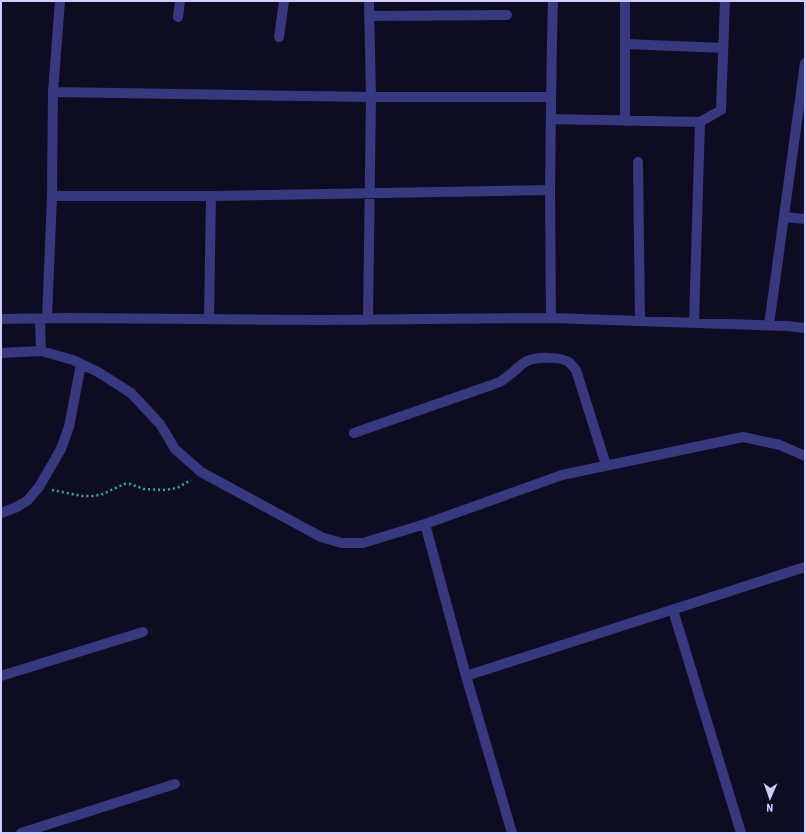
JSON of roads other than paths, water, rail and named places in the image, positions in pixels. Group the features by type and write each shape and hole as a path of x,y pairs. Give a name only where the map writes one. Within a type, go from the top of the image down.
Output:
{"street":[{"path":"41,351 52,196 53,92 60,1"},
{"path":"178,17 180,1"},
{"path":"279,37 284,1"},
{"path":"368,319 369,194 372,97 369,1"},
{"path":"551,318 550,97 552,1"},
{"path":"624,1 625,121"},
{"path":"551,119 700,122 721,110 725,1"},
{"path":"369,16 507,15"},
{"path":"625,44 723,48"},
{"path":"769,325 805,63"},
{"path":"53,92 372,97 550,97"},
{"path":"694,323 700,122"},
{"path":"638,162 640,321"},
{"path":"52,196 211,196 550,190"},
{"path":"209,319 211,196"},
{"path":"784,217 805,219"},
{"path":"1,319 551,318 769,325 805,328"},
{"path":"1,353 41,351 73,360 98,372 131,393 160,424 175,449 201,472 321,537 342,543 363,543 425,524 562,474 743,437 780,445 805,456"},
{"path":"354,433 500,382 527,361 540,358 554,358 570,363 576,370 606,465"},
{"path":"1,513 17,507 28,500 40,487 61,449 69,427 81,364"},
{"path":"425,524 466,676 512,833"},
{"path":"466,676 805,567"},
{"path":"673,610 741,833"},
{"path":"1,676 143,632"},
{"path":"21,833 175,784"}]}
